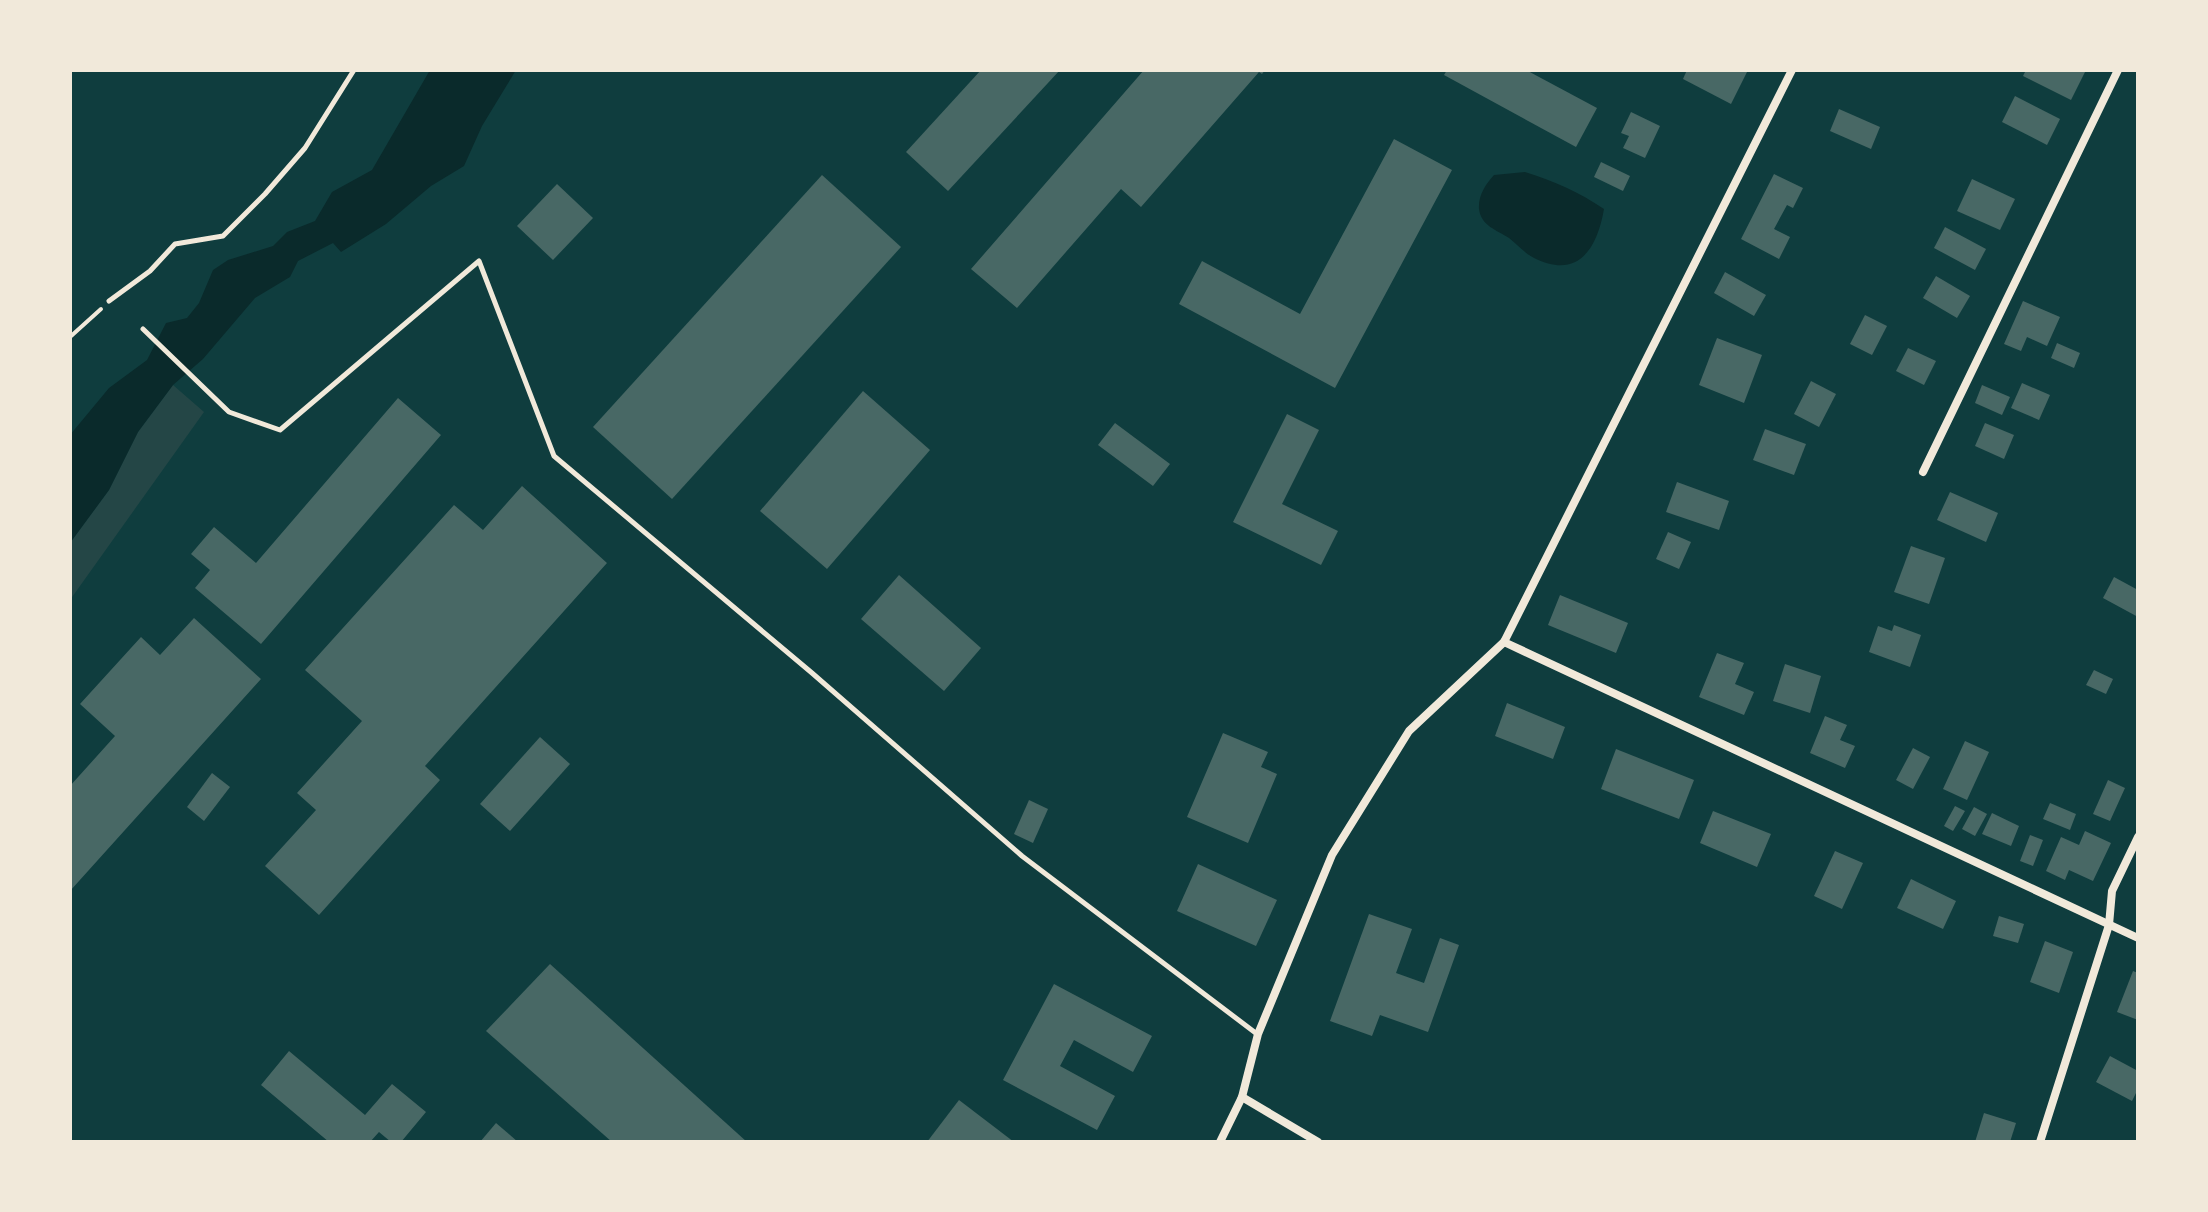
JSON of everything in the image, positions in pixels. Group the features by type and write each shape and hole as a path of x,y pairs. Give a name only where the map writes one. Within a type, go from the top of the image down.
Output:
{"street":[{"path":"1220,1142 1242,1097 1258,1034 1332,855 1409,731 1504,642 1792,70"},
{"path":"1923,472 2118,70"},
{"path":"1504,642 2138,938"},
{"path":"2040,1142 2109,925 2112,891 2138,837"},
{"path":"1242,1097 1318,1142"}],"lane":[{"path":"109,301 150,271 175,244 223,236 305,148 354,70"},
{"path":"143,329 229,412 280,430 479,261 554,456 812,673 1022,856 1258,1034"}],"path":[{"path":"70,337 109,301"}],"shaded area":[{"path":"430,70 516,70 482,126 464,166 431,186 386,224 341,252 333,243 298,261 290,277 255,298 203,359 173,385 138,432 109,490 70,543 70,435 109,388 147,360 166,323 187,318 199,303 213,270 228,260 273,246 287,232 315,221 332,192 372,170"},
{"path":"1525,172 1566,188 1604,209 1590,248 1574,263 1549,264 1534,258 1490,227 1480,215 1480,199 1494,175"},
{"path":"173,385 204,412 70,600 70,543 109,490 138,432"}],"building":[{"path":"981,70 1060,70 948,191 906,152"},
{"path":"1144,70 1265,70 1262,74 1259,72 1141,207 1121,189 1017,308 971,269"},
{"path":"1447,70 1526,70 1597,108 1576,147 1444,75"},
{"path":"1687,70 1748,70 1731,104 1683,79"},
{"path":"2026,70 2086,70 2071,100 2023,76"},
{"path":"2015,96 2060,119 2047,145 2002,122"},
{"path":"1839,109 1880,127 1871,149 1830,131"},
{"path":"1631,112 1660,126 1645,158 1623,148 1629,136 1621,133"},
{"path":"1394,139 1452,170 1335,388 1179,304 1202,261 1300,314"},
{"path":"1601,162 1630,176 1623,191 1594,177"},
{"path":"1774,174 1803,188 1793,208 1787,205 1774,229 1790,237 1779,259 1741,239"},
{"path":"822,175 901,247 672,499 593,427"},
{"path":"1972,179 2015,199 2000,230 1957,211"},
{"path":"557,184 593,218 553,260 517,226"},
{"path":"1945,227 1986,249 1975,270 1934,248"},
{"path":"1725,272 1766,295 1754,316 1714,293"},
{"path":"1936,276 1970,296 1957,318 1923,298"},
{"path":"2023,301 2060,317 2047,346 2027,337 2021,351 2004,344"},
{"path":"1865,315 1887,326 1872,355 1850,344"},
{"path":"1717,338 1762,355 1744,403 1699,385"},
{"path":"2057,343 2080,353 2074,368 2051,358"},
{"path":"1908,348 1936,361 1924,385 1896,371"},
{"path":"1811,381 1836,394 1819,427 1794,414"},
{"path":"2022,383 2050,395 2039,420 2011,408"},
{"path":"1982,385 2010,397 2002,415 1975,403"},
{"path":"863,391 930,450 827,569 760,511"},
{"path":"398,398 441,435 261,644 195,588 210,570 191,554 214,527 256,563"},
{"path":"1287,414 1319,430 1282,504 1338,531 1321,565 1233,522"},
{"path":"1115,423 1170,464 1153,486 1098,445"},
{"path":"1985,423 2014,435 2004,459 1975,446"},
{"path":"1765,429 1806,444 1794,475 1753,460"},
{"path":"1677,482 1729,501 1719,530 1666,512"},
{"path":"522,486 607,563 425,766 440,780 319,915 265,866 316,810 297,793 362,721 305,670 454,505 483,530"},
{"path":"1950,492 1998,513 1986,542 1937,520"},
{"path":"1668,532 1691,542 1679,569 1656,559"},
{"path":"1911,546 1945,558 1929,604 1894,592"},
{"path":"899,575 981,648 944,691 861,619"},
{"path":"2114,577 2138,590 2138,617 2103,598"},
{"path":"1560,595 1628,623 1616,653 1548,625"},
{"path":"194,618 261,679 70,891 70,786 115,736 80,704 141,637 160,655"},
{"path":"1894,625 1921,635 1910,667 1869,652 1878,626 1892,631"},
{"path":"1717,653 1744,663 1735,684 1754,692 1744,715 1699,697"},
{"path":"1785,664 1821,676 1810,713 1773,701"},
{"path":"2094,670 2113,679 2106,694 2086,685"},
{"path":"1507,703 1565,727 1553,759 1495,736"},
{"path":"1825,716 1847,725 1840,740 1855,746 1845,768 1810,753"},
{"path":"1223,733 1268,752 1261,767 1277,774 1248,843 1187,817"},
{"path":"540,737 570,764 510,831 480,804"},
{"path":"1965,741 1989,752 1967,800 1943,789"},
{"path":"1913,748 1930,757 1913,789 1896,780"},
{"path":"1616,749 1694,780 1679,819 1601,789"},
{"path":"212,773 230,787 204,821 187,807"},
{"path":"2108,780 2125,788 2110,821 2093,814"},
{"path":"1029,800 1048,809 1033,843 1014,834"},
{"path":"2050,803 2076,814 2070,830 2043,819"},
{"path":"1955,806 1965,811 1953,831 1944,826"},
{"path":"1974,807 1987,814 1975,836 1962,829"},
{"path":"1713,811 1771,834 1757,867 1700,843"},
{"path":"1992,813 2019,826 2011,846 1982,834"},
{"path":"2085,831 2111,843 2093,881 2069,870 2065,880 2046,871 2061,837 2079,845"},
{"path":"2030,835 2043,840 2033,866 2020,861"},
{"path":"1835,851 1863,863 1842,909 1814,896"},
{"path":"1198,864 1277,900 1256,946 1177,911"},
{"path":"1911,879 1956,901 1943,929 1897,908"},
{"path":"1369,914 1412,929 1396,973 1424,983 1440,938 1459,945 1428,1032 1380,1015 1372,1036 1330,1021"},
{"path":"1999,916 2024,924 2018,943 1993,936"},
{"path":"2045,941 2073,952 2059,993 2030,982"},
{"path":"550,964 747,1142 612,1142 486,1031"},
{"path":"2133,971 2138,973 2138,1020 2117,1012"},
{"path":"1054,984 1152,1036 1133,1072 1074,1040 1060,1066 1115,1096 1097,1130 1003,1080"},
{"path":"289,1051 365,1115 392,1084 426,1112 401,1142 391,1142 379,1132 370,1142 329,1142 261,1085"},
{"path":"2110,1056 2138,1071 2138,1089 2132,1101 2096,1082"},
{"path":"959,1100 1014,1142 927,1142"},
{"path":"1984,1113 2016,1123 2010,1142 1975,1142"},
{"path":"496,1123 518,1142 480,1142"}]}
